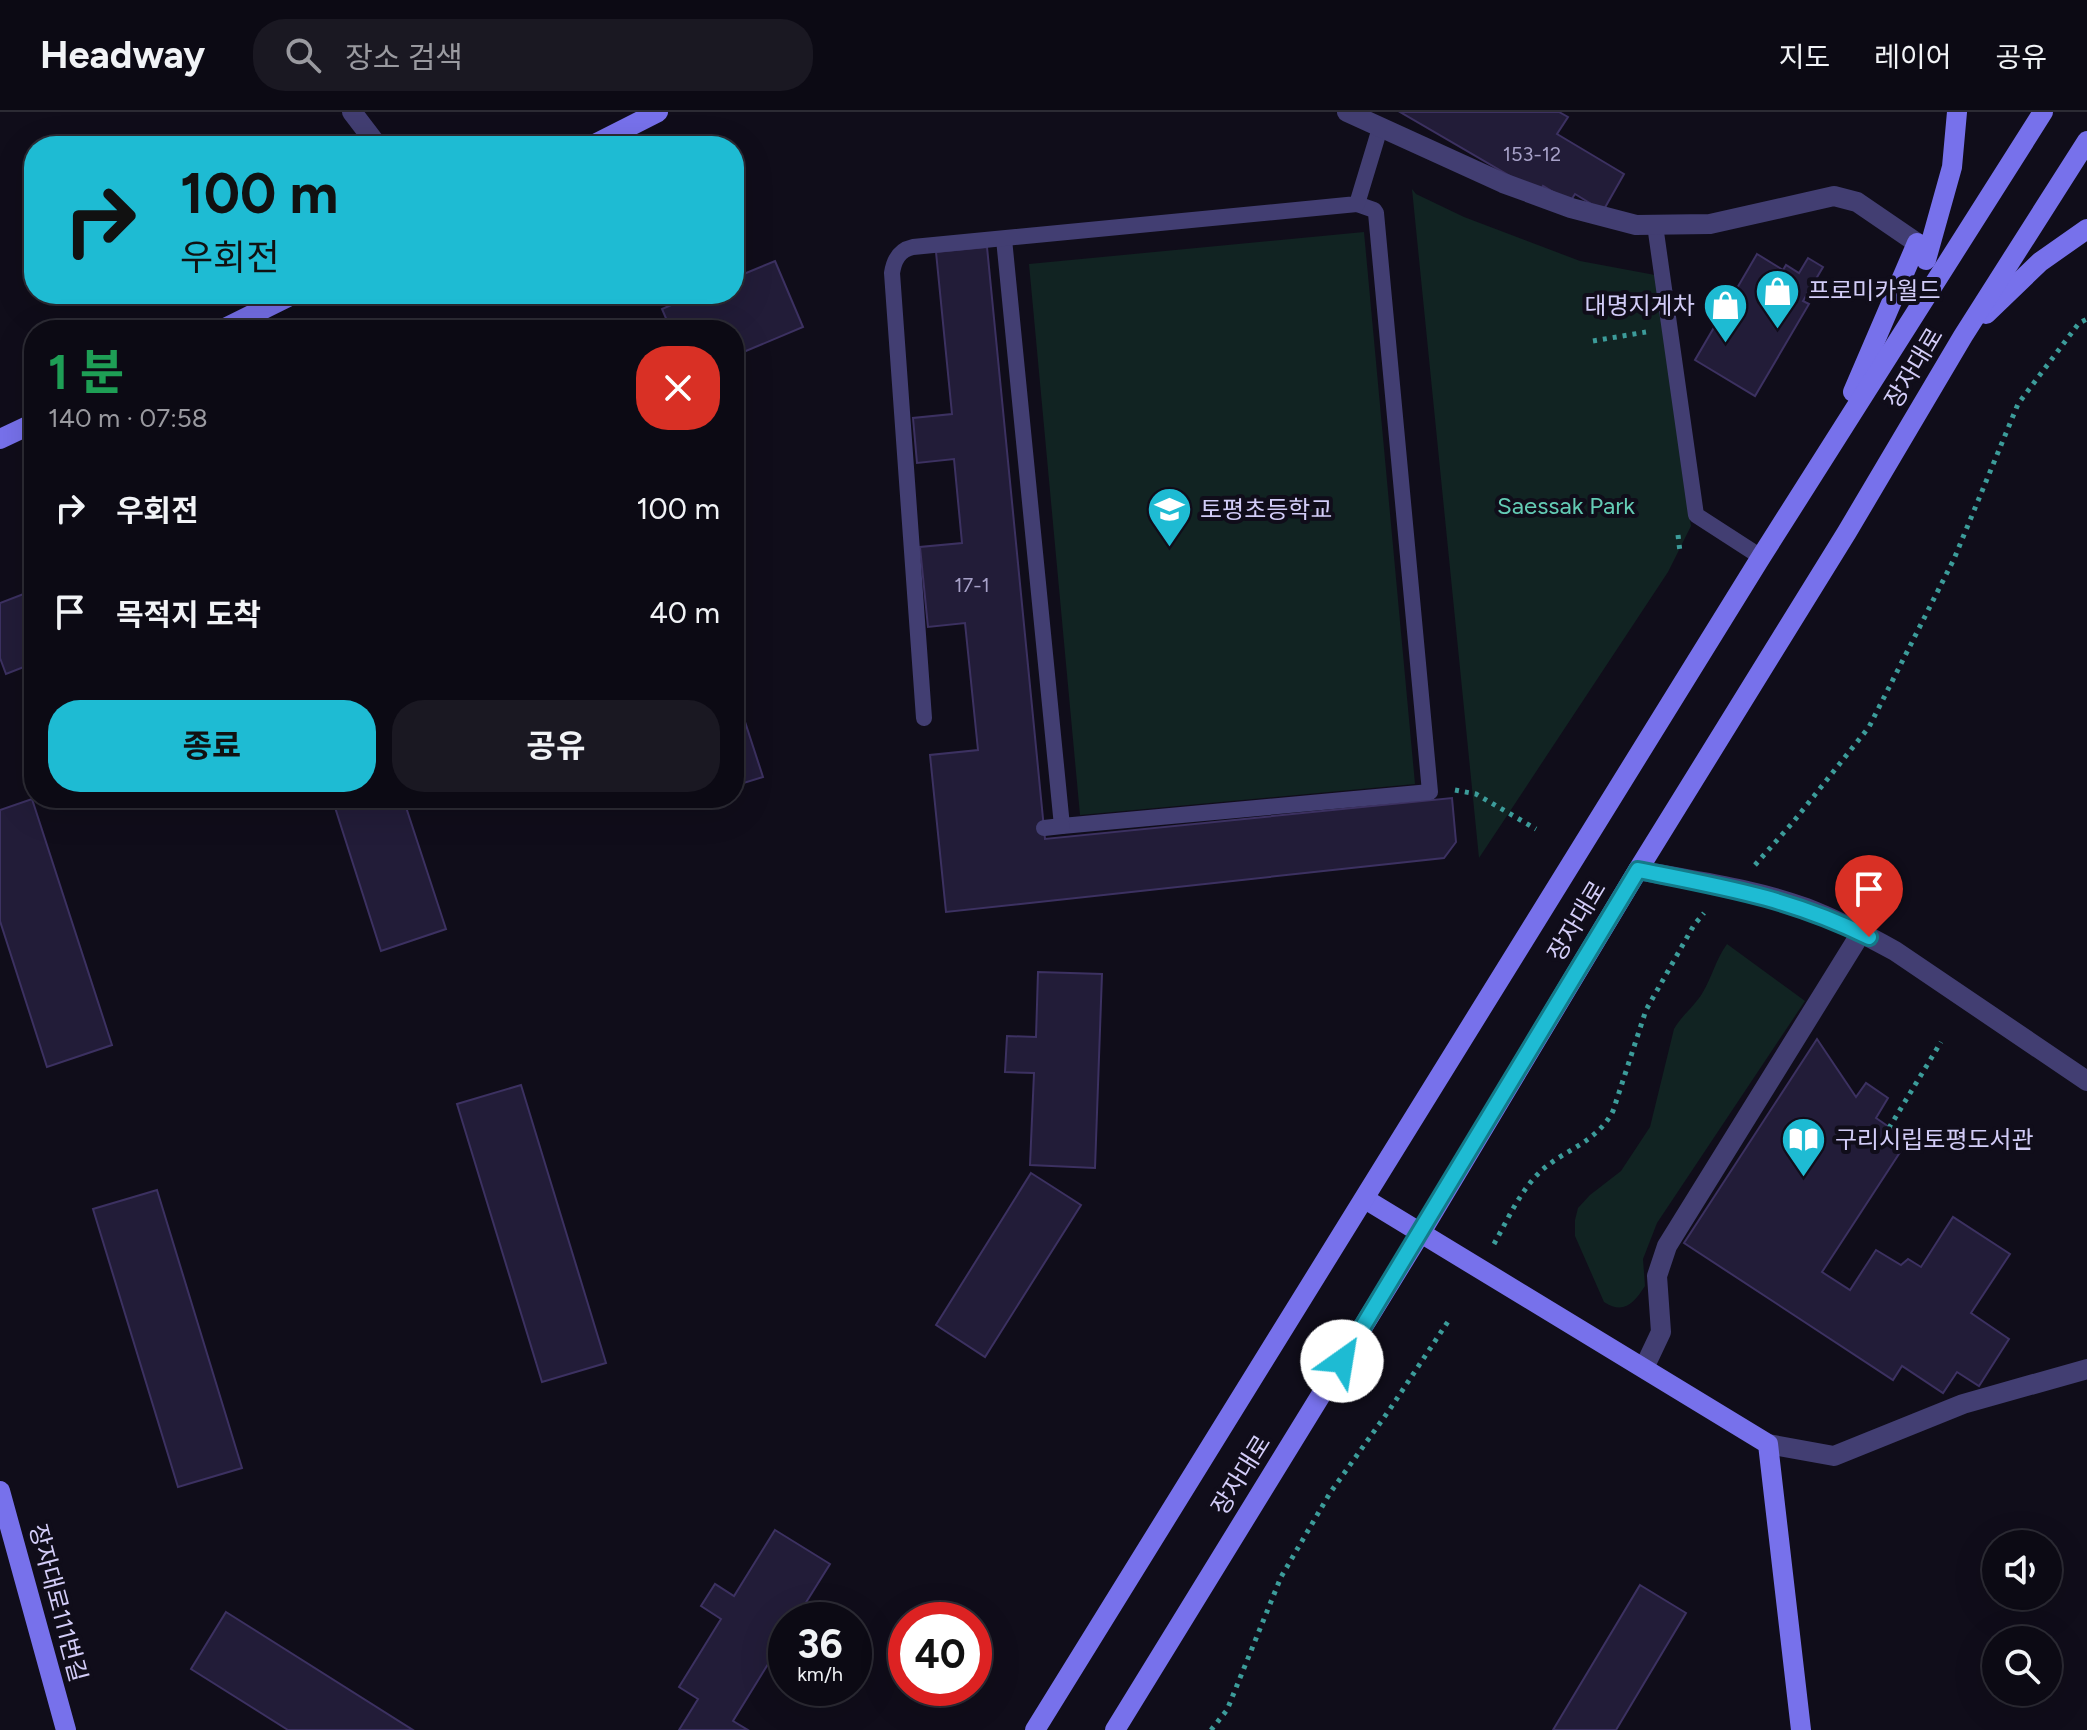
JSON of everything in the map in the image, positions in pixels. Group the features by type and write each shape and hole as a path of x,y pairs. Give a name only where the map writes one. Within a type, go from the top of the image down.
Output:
{"street":[{"path":"352,112 370,136"},
{"path":"611,136 658,112"},
{"path":"1347,112 1503,183 1571,208 1636,225 1710,224 1834,196 1857,202 1917,243 1926,260 1952,167 1957,112"},
{"name":"장자대로","path":"1035,1730 1761,557 2043,112"},
{"name":"장자대로","path":"1115,1730 1420,1234 1963,336 2087,141"},
{"path":"1963,336 2040,262 2087,229"},
{"path":"1830,447 1917,243"},
{"path":"241,320 274,304"},
{"path":"0,439 24,428"},
{"path":"1638,870 1734,888 1806,908 1853,930 1895,951 2087,1081"},
{"path":"1644,1368 1661,1332 1657,1276 1667,1246 1853,930"},
{"path":"1365,1199 1768,1444 1834,1456 1975,1399 2087,1369"},
{"path":"1768,1444 1801,1730"},
{"name":"장자대로111번길","path":"0,1491 66,1730"}],"lane":[{"path":"1357,204 1380,128"},
{"path":"924,718 892,273 894,264 906,249 1357,204 1374,210 1430,792 1044,828"},
{"path":"1655,225 1696,515 1702,522 1761,557"},
{"path":"1004,239 1062,826"}],"path":[{"path":"1487,1255 1542,1170 1606,1125 1646,1010 1694,925 1734,888 1794,821 1869,727 1954,559 2018,404 2079,323 2087,319"},
{"path":"1593,341 1650,331"},
{"path":"1430,792 1468,791 1536,829"},
{"path":"1889,1128 1941,1042"},
{"path":"1211,1730 1227,1710 1281,1577 1330,1493 1449,1320"}],"green space":[{"name":"Saessak Park","path":"1412,189 1416,194 1464,217 1580,261 1655,275 1691,526 1668,572 1479,858"},
{"path":"1364,232 1415,784 1080,815 1029,264"},
{"path":"1727,944 1805,1001 1657,1223 1643,1259 1645,1286 1628,1305 1611,1306 1604,1302 1575,1236 1578,1208 1621,1171 1650,1127 1674,1029 1703,992"}],"building":[{"path":"1400,112 1559,112 1568,117 1557,134 1624,174 1603,211 1575,194 1570,202 1543,186 1539,193"},
{"path":"987,247 1045,839 1452,798 1456,842 1444,858 946,912 930,755 978,750 965,623 928,627 920,547 962,543 954,459 917,463 913,418 952,414 936,252"},
{"path":"1757,254 1783,270 1786,265 1799,273 1808,258 1823,267 1803,301 1809,304 1755,396 1695,360"},
{"path":"775,261 803,327 744,352 744,320 667,320 662,309 673,304 744,304 744,274"},
{"path":"24,594 24,667 6,674 0,658 0,603"},
{"path":"744,719 763,777 744,783"},
{"path":"24,802 24,808 35,808 112,1045 47,1067 0,921 0,810"},
{"path":"335,808 406,808 446,929 381,951"},
{"path":"1038,972 1102,974 1095,1168 1030,1165 1034,1073 1005,1072 1007,1036 1036,1037"},
{"name":"구리시립토평도서관","path":"1817,1039 1856,1097 1866,1083 1888,1098 1876,1118 1908,1140 1822,1272 1850,1290 1876,1250 1901,1265 1908,1259 1921,1267 1953,1217 2010,1254 1971,1313 2009,1339 1979,1386 1957,1372 1943,1393 1902,1366 1893,1380 1684,1243"},
{"path":"521,1085 606,1363 542,1382 457,1104"},
{"path":"1031,1173 1081,1205 985,1357 936,1325"},
{"path":"157,1190 242,1468 178,1487 93,1209"},
{"path":"775,1530 830,1564 806,1602 768,1602 768,1664 733,1721 748,1730 679,1730 698,1699 679,1687 721,1619 701,1606 715,1584 734,1596"},
{"path":"1640,1585 1686,1613 1616,1730 1553,1730"},
{"path":"226,1612 413,1730 288,1730 191,1669"}],"place":[{"name":"프로미카월드","path":"1777,330"},
{"name":"대명지게차","path":"1726,345"},
{"name":"토평초등학교","path":"1169,549"},
{"name":"구리시립토평도서관","path":"1804,1179"}],"route":[{"path":"1342,1361 1638,870 1764,895 1806,908 1869,937"}]}
